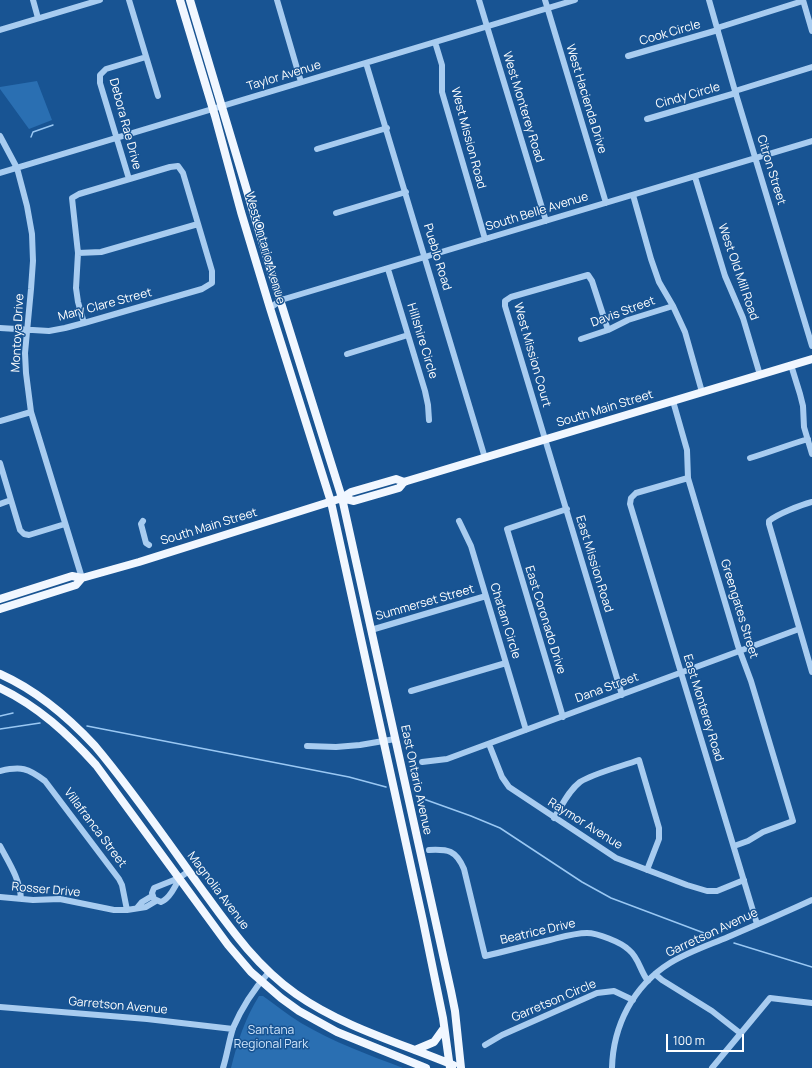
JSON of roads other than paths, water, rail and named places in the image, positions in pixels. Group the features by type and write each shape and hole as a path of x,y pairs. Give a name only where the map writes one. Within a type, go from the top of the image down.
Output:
{"main road":[{"name":"West Ontario Avenue","path":"180,0 213,110 241,212 331,502"},
{"name":"West Ontario Avenue","path":"190,0 342,498"},
{"name":"South Main Street","path":"0,599 72,576 82,578 153,557 331,502 342,498 351,492 396,479 404,482 812,359"},
{"name":"East Ontario Avenue","path":"342,498 454,1004 460,1068"},
{"name":"East Ontario Avenue","path":"331,502 444,1028 450,1066"},
{"path":"346,569 355,588 363,626 366,631 371,630"},
{"name":"South Main Street","path":"0,609 76,585 82,578"},
{"name":"Magnolia Avenue","path":"0,674 23,686 52,706 85,735 105,758 239,940 268,972 296,994 330,1014 450,1066 460,1068"},
{"name":"Magnolia Avenue","path":"0,688 23,700 46,716 80,747 96,765 228,945 251,972 261,981 299,1011 337,1032 426,1068"},
{"path":"414,1050 434,1042 444,1028"}],"street":[{"path":"33,0 38,18"},
{"path":"0,30 100,0"},
{"path":"129,0 158,96"},
{"path":"277,0 301,82"},
{"name":"West Monterey Road","path":"479,0 546,221"},
{"name":"West Hacienda Drive","path":"545,0 606,203"},
{"name":"Taylor Avenue","path":"0,173 575,0"},
{"name":"Citron Street","path":"709,0 735,92 812,346"},
{"path":"803,0 812,31"},
{"name":"Cook Circle","path":"628,56 718,29 803,0"},
{"name":"West Mission Road","path":"434,42 442,65 442,92 485,239"},
{"name":"Debora Rae Drive","path":"129,179 100,83 100,75 106,69 146,57"},
{"name":"Pueblo Road","path":"366,62 485,458"},
{"name":"Cindy Circle","path":"647,119 812,68"},
{"path":"317,149 386,128"},
{"name":"Montoya Drive","path":"0,136 17,168 27,206 32,234 33,261 27,330 26,373 31,412 82,578"},
{"name":"South Belle Avenue","path":"270,308 281,300 812,142"},
{"path":"78,253 101,252 198,224 183,173 178,166 170,167 79,194 72,198 78,253 76,288 84,324"},
{"name":"West Old Mill Road","path":"695,177 725,276 741,313 760,375"},
{"path":"336,213 406,192"},
{"path":"633,195 659,282 673,306 685,332 702,392"},
{"name":"Mary Clare Street","path":"0,328 49,331 65,328 84,324 202,289 212,283 212,271 198,224"},
{"name":"Hillshire Circle","path":"388,268 425,391 428,405 428,420"},
{"name":"West Mission Court","path":"546,440 505,306 505,301 518,295 588,275 592,281 608,330"},
{"name":"Davis Street","path":"581,339 608,330 628,320 673,306"},
{"path":"348,354 408,335"},
{"path":"791,365 803,406 804,427 812,454"},
{"name":"Greengates Street","path":"674,401 687,450 688,478 793,821 763,832 734,846"},
{"path":"0,421 31,412"},
{"path":"750,458 808,439"},
{"name":"East Mission Road","path":"546,440 622,695"},
{"path":"0,463 20,530 24,534 29,535 65,524"},
{"name":"East Monterey Road","path":"688,478 636,494 631,498 630,504 757,924"},
{"path":"0,504 11,500"},
{"path":"812,502 769,521 812,672"},
{"name":"East Coronado Drive","path":"562,717 507,529 567,509"},
{"path":"143,521 141,524 146,543 149,545"},
{"name":"Chatam Circle","path":"459,521 471,546 526,730"},
{"name":"Summerset Street","path":"371,630 486,596"},
{"name":"Dana Street","path":"422,762 447,759 799,630"},
{"path":"411,692 506,663"},
{"path":"307,746 336,747 360,745 395,739"},
{"name":"Raymor Avenue","path":"489,744 502,776 509,787 616,858 707,891 717,891 744,880"},
{"path":"554,818 569,794 579,783 588,778 639,760 659,828 659,839 647,870"},
{"name":"Villafranca Street","path":"0,771 12,768 22,768 29,770 45,781 119,879 122,885 127,910"},
{"path":"0,846 17,877 21,899"},
{"name":"Beatrice Drive","path":"429,850 442,849 450,851 461,861 485,956 586,933 614,941 628,948 638,961 643,975 648,981"},
{"name":"Rosser Drive","path":"154,898 153,890 156,887 179,878 189,871"},
{"name":"Rosser Drive","path":"0,897 33,900 60,899 114,910 127,910 137,908 142,902 154,898 161,902 165,900 175,888 179,878"},
{"name":"Garretson Avenue","path":"612,1068 612,1054 615,1040 623,1017 633,1000 655,974 680,958 812,900"},
{"path":"223,1068 233,1029 249,996 268,972"},
{"path":"655,974 712,1011 740,1033"},
{"name":"Garretson Circle","path":"485,1045 502,1035 597,993 614,991 633,1000"},
{"path":"712,1068 770,998 812,1004"},
{"name":"Garretson Avenue","path":"0,1007 148,1019 233,1029"}],"waterway":[{"path":"31,137 33,132 53,125"},
{"path":"0,716 13,713"},
{"path":"0,729 40,723"},
{"path":"87,726 349,777 386,787"},
{"path":"418,797 500,828 582,882 611,898 712,936"},
{"path":"734,943 812,967"}],"park label":[{"name":"Santana Regional Park","path":"271,1038"}]}
